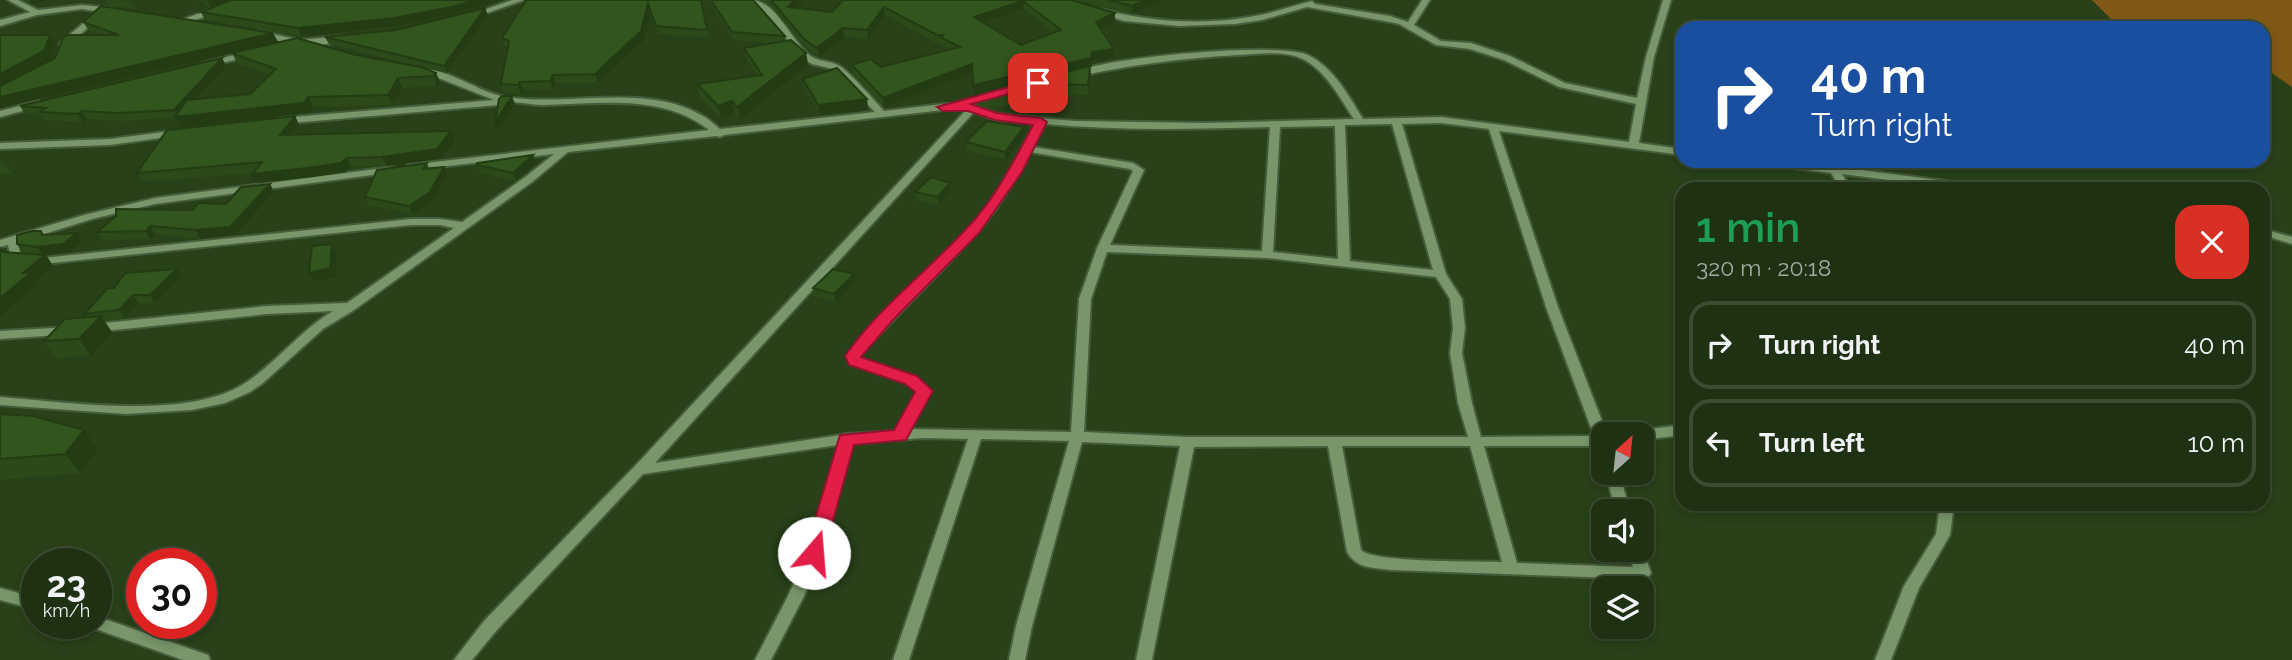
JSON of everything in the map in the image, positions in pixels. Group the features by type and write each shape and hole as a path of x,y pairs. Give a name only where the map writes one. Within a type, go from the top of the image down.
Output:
{"street":[{"path":"12,0 37,13"},
{"path":"0,23 37,13 113,0"},
{"path":"755,0 767,10 805,56 815,62 836,67 882,114"},
{"path":"1091,9 1122,18 1160,23 1250,18 1319,0"},
{"path":"1409,27 1426,0"},
{"path":"1633,147 1650,57 1667,0"},
{"path":"461,18 515,1"},
{"path":"1307,5 1390,19 1439,43 1471,46 1507,58 1562,85 1641,103"},
{"path":"175,21 232,6"},
{"path":"76,7 124,13"},
{"path":"59,57 62,45 100,14 99,9"},
{"path":"175,21 200,25"},
{"path":"246,32 301,42 326,50"},
{"path":"278,47 301,42 358,37"},
{"path":"202,65 255,53"},
{"path":"1064,76 1194,54 1297,54 1306,56 1337,85 1359,120"},
{"path":"415,69 510,100"},
{"path":"269,122 510,100 582,100 685,109 707,120 720,134"},
{"path":"0,114 47,102"},
{"path":"462,660 490,626 639,470 977,103"},
{"path":"0,244 81,219 176,197 566,149 720,134 977,103 995,117 1041,122 1147,126 1441,120 1675,151"},
{"path":"1396,120 1440,274 1455,299 1459,328 1456,353 1475,442 1511,567"},
{"path":"900,435 924,391 911,380 862,365 855,361 853,356 888,316 974,230 998,199 1041,122"},
{"path":"1340,122 1344,263"},
{"path":"1267,256 1275,124"},
{"path":"1493,128 1552,307 1596,422"},
{"path":"0,146 110,142 190,132"},
{"path":"0,401 154,410 225,397 243,389 317,328 464,226 566,149"},
{"path":"1017,660 1077,437 1085,299 1103,248 1139,170 1124,164 1028,149"},
{"path":"1833,168 1842,182"},
{"path":"1833,168 1934,182"},
{"path":"13,240 15,258 43,261 411,222 440,222 464,226"},
{"path":"2270,234 2292,241"},
{"path":"1103,248 1267,256 1440,274"},
{"path":"0,335 59,332 267,310 350,307"},
{"path":"1654,434 1675,431"},
{"path":"639,470 846,439 900,435 1077,437 1188,442 1591,441"},
{"path":"901,660 976,435"},
{"path":"763,660 796,596 814,553 846,439"},
{"path":"1334,441 1354,552 1360,559 1391,564 1643,573 1639,562"},
{"path":"1144,660 1188,442"},
{"path":"1883,660 1912,586 1942,536 1946,511"},
{"path":"0,594 21,600"},
{"path":"112,628 202,660"}],"shaded area":[{"path":"2092,0 2292,0 2292,87 2270,72 2270,21 2113,21"}],"building":[{"path":"231,0 475,0 394,18 298,28 201,12"},
{"path":"526,0 701,0 707,30 656,26 648,3 641,31 595,74 553,75 550,81 501,84 509,41 502,38"},
{"path":"711,0 753,0 785,36 732,32"},
{"path":"771,0 794,0 788,7 832,12 843,0 1071,0 1115,13 1096,22 1114,49 1092,52 1091,58 973,85 972,64 883,98 852,65 870,59 881,67 960,47 940,37 944,35 937,35 884,7 867,30 843,28 817,48 804,39","holes":["1023,1 1061,30 1021,45 974,17"]},
{"path":"1108,0 1145,0 1132,6"},
{"path":"101,6 273,33 0,97 0,86 55,58 63,38 67,35 119,35 83,22"},
{"path":"485,8 444,66 325,37 396,30"},
{"path":"0,35 50,35 44,51 0,74"},
{"path":"297,38 356,55 421,67 436,73 434,76 398,78 388,95 308,97 304,103 175,117 187,100 250,94 276,69 232,53"},
{"path":"791,40 806,53 737,107 732,101 718,106 697,84 762,75 744,48"},
{"path":"222,58 174,110 119,113 82,111 78,114 40,112 46,108 20,106"},
{"path":"1090,66 1088,85 1060,84 1061,91 983,96 975,94"},
{"path":"837,68 867,99 818,105 803,79"},
{"path":"502,96 512,96 495,123 499,99"},
{"path":"295,116 280,135 451,131 437,149 382,157 347,158 341,163 307,168 252,174 262,162 137,173 167,130"},
{"path":"987,121 1024,127 1005,152 966,142"},
{"path":"533,155 513,173 477,165 477,163"},
{"path":"427,163 423,169 444,167 430,192 409,206 365,197 377,170"},
{"path":"931,177 950,183 938,197 915,192"},
{"path":"270,184 230,227 196,230 150,226 146,231 97,232 116,216 116,209 192,210 199,203 226,204 241,187"},
{"path":"41,231 42,235 77,233 63,244 37,247 17,244 17,235"},
{"path":"332,244 330,268 309,273 312,246"},
{"path":"0,248 3,252 45,255 23,273 31,273 0,298"},
{"path":"177,269 150,295 133,295 119,310 84,314 108,288 114,288 125,273"},
{"path":"833,269 854,274 834,294 813,288"},
{"path":"101,316 79,339 44,341 65,319"},
{"path":"0,414 33,416 84,430 65,454 0,459"}],"route":[{"path":"814,553 839,472 846,439 900,435 923,397 921,386 911,380 862,365 855,361 853,356 888,316 974,230 1015,172 1041,122 995,117 970,107 943,107 1038,83"}]}
